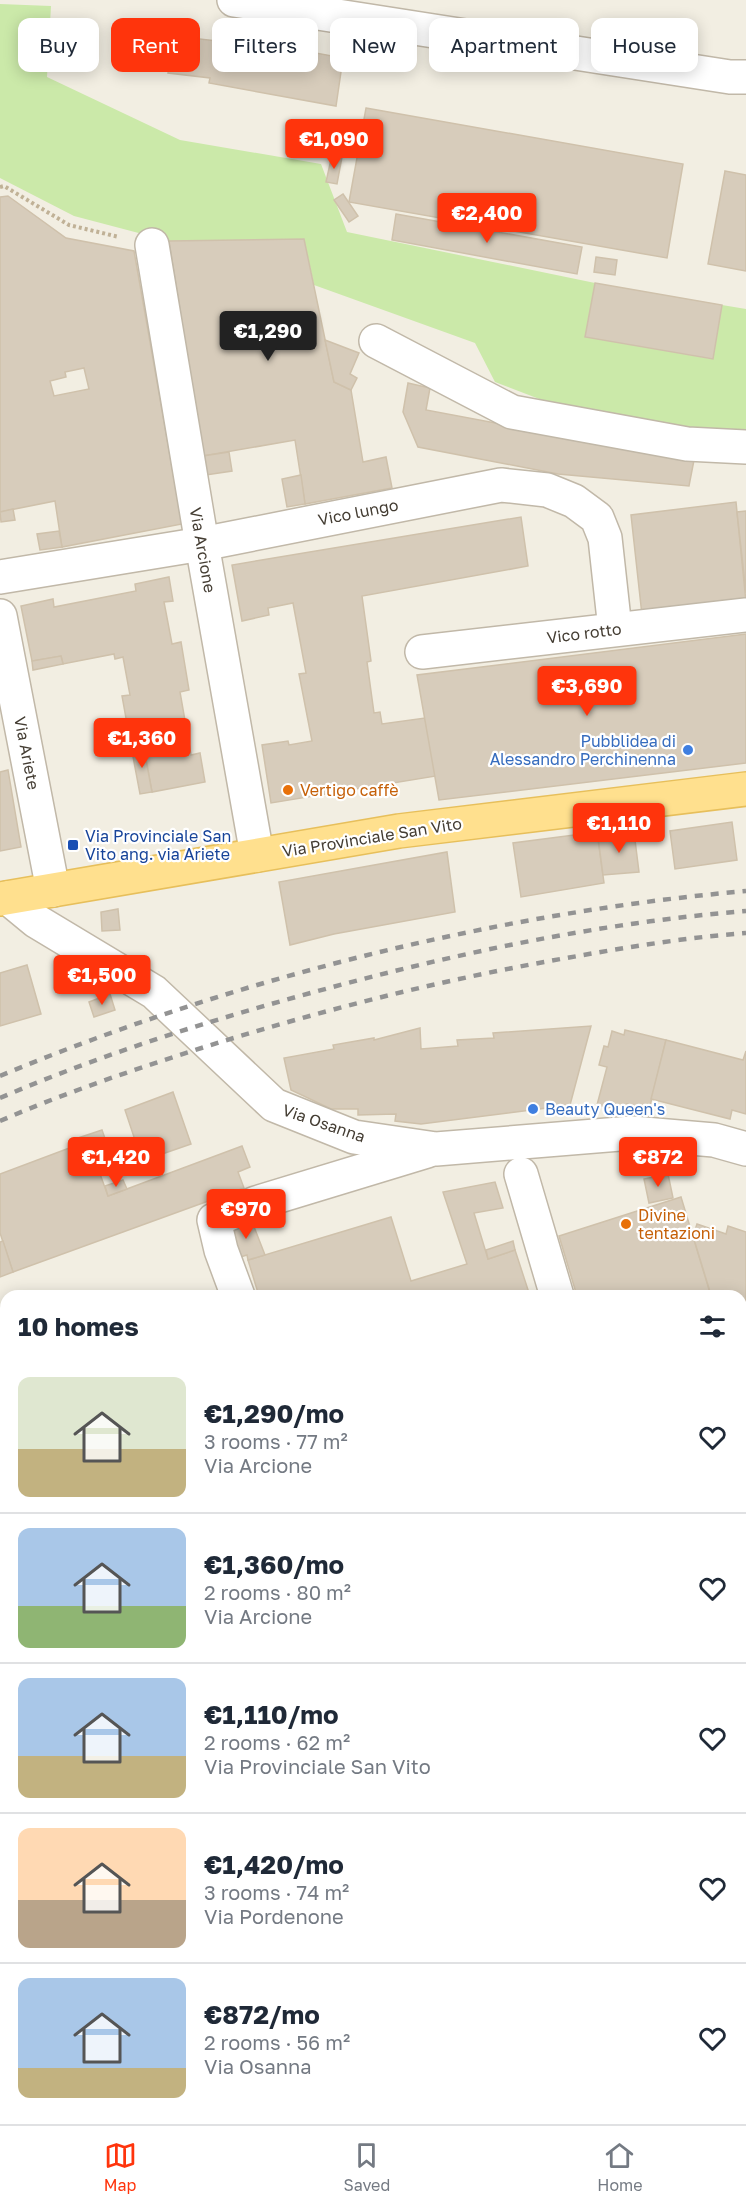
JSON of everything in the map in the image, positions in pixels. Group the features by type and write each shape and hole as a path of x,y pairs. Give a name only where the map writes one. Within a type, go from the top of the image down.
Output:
{"main road":[{"name":"Via Provinciale San Vito","path":"4,898 399,831 746,789"}],"street":[{"path":"234,0 730,77 746,77"},
{"name":"Via Arcione","path":"152,245 201,544 257,855"},
{"path":"376,341 512,412 687,444 746,447"},
{"name":"Vico lungo","path":"0,577 201,544 501,485 547,490 574,501 597,518 604,538 615,629"},
{"name":"Vico rotto","path":"422,652 746,615"},
{"name":"Via Ariete","path":"0,616 53,890"},
{"name":"Via Osanna","path":"4,898 36,921 154,992 274,1105 354,1137 436,1149 632,1133 714,1140 746,1149"},
{"path":"354,1137 362,1156 363,1171"},
{"path":"236,1290 221,1250 214,1220 256,1203 436,1149"},
{"path":"521,1174 555,1290"}],"path":[{"path":"0,187 4,186 69,225 152,245"}],"green space":[{"path":"0,4 51,6 50,18 18,18 18,72 47,72 47,77 180,140 321,164 347,232 595,283 586,337 712,359 722,305 746,309 746,432 701,432 568,410 495,382 475,343 314,285 304,239 169,241 74,216 0,178"}],"building":[{"path":"200,39 212,40 212,72 318,72 318,53 330,56 330,72 341,72 336,106 209,83 210,78 168,73 200,72"},
{"path":"366,108 683,164 667,258 349,202"},
{"path":"332,155 342,157 337,184 326,182"},
{"path":"725,171 746,175 746,271 708,264"},
{"path":"343,194 358,216 349,222 334,200"},
{"path":"8,196 66,238 134,251 182,524 62,547 55,501 0,512 0,197","holes":["84,368 89,389 54,396 50,381 66,377 65,372"]},
{"path":"396,214 582,247 577,274 392,240"},
{"path":"304,239 334,382 351,390 363,462 386,457 392,488 305,504 295,440 203,456 169,241"},
{"path":"596,257 617,260 615,275 594,272"},
{"path":"595,283 722,305 713,359 585,337"},
{"path":"325,340 359,353 350,374 357,378 351,390 334,382"},
{"path":"408,383 430,388 426,410 694,460 689,486 558,474 418,447 403,412"},
{"path":"229,452 232,471 206,475 203,456"},
{"path":"301,475 305,504 287,507 282,479"},
{"path":"736,502 746,602 642,615 631,515"},
{"path":"13,509 15,520 1,522 0,512"},
{"path":"746,511 746,593 737,512"},
{"path":"521,517 528,566 362,596 371,661 367,662 374,713 380,712 382,724 425,718 436,776 271,803 262,745 288,741 289,745 312,741 299,674 306,673 293,603 268,608 269,615 242,621 232,565"},
{"path":"59,531 62,547 40,550 37,534"},
{"path":"169,577 173,601 164,602 172,644 181,642 189,690 180,692 191,755 200,753 205,782 152,792 143,744 131,746 122,696 130,695 123,657 115,659 114,654 63,664 61,656 32,661 21,606 53,599 54,607 136,591 135,584"},
{"path":"746,634 746,763 439,800 417,675"},
{"path":"61,656 63,664 33,670 32,661"},
{"path":"143,744 152,792 140,794 131,746"},
{"path":"8,770 21,847 0,851 0,772"},
{"path":"732,822 737,860 675,869 670,831"},
{"path":"597,832 604,883 521,897 513,843"},
{"path":"634,832 639,872 603,875 598,837"},
{"path":"447,852 455,912 334,934 290,945 279,882"},
{"path":"118,909 120,930 102,931 101,912"},
{"path":"27,965 41,1014 0,1026 0,973"},
{"path":"110,994 115,1010 94,1017 89,1002"},
{"path":"591,1026 570,1105 421,1124 395,1121 396,1114 358,1115 358,1109 331,1109 291,1090 284,1058 334,1049 333,1045 374,1038 374,1040 420,1028 421,1049 458,1046 457,1040 494,1038 493,1033"},
{"path":"625,1030 666,1040 649,1110 627,1104 625,1111 597,1105 607,1067 599,1065 604,1046 608,1047 612,1031 624,1035"},
{"path":"666,1040 743,1060 746,1051 746,1114 732,1110 730,1119 651,1099"},
{"path":"173,1092 191,1144 142,1161 125,1110"},
{"path":"102,1130 108,1147 124,1142 126,1151 111,1156 110,1153 95,1159 88,1141 71,1147 69,1141"},
{"path":"88,1141 108,1196 242,1146 250,1167 238,1172 244,1188 13,1272 0,1233 0,1174"},
{"path":"126,1151 133,1169 117,1174 111,1156"},
{"path":"668,1174 673,1198 649,1203 644,1179"},
{"path":"123,1180 127,1189 108,1196 105,1186"},
{"path":"495,1182 503,1208 474,1213 488,1259 515,1250 528,1290 257,1290 248,1260 391,1217 411,1281 467,1264 443,1192"},
{"path":"681,1197 709,1290 575,1290 559,1236"},
{"path":"251,1219 265,1255 248,1260 247,1255 237,1258 227,1228"},
{"path":"697,1224 726,1234 728,1226 746,1232 746,1290 709,1290 693,1236"},
{"path":"3,1241 13,1272 0,1277 0,1242"},
{"path":"513,1241 515,1250 488,1259 486,1250"}],"railway":[{"path":"0,1076 88,1041 179,1009 366,955 557,916 652,901 746,891"},
{"path":"0,1098 85,1064 170,1035 257,1008 394,971 544,938 644,922 746,911"},
{"path":"0,1121 119,1075 236,1037 366,1001 544,962 670,941 746,933"}],"place":[{"name":"Pubblidea di Alessandro Perchinenna","path":"688,750"},
{"name":"Vertigo caffè","path":"288,790"},
{"name":"Via Provinciale San Vito ang. via Ariete","path":"73,845"},
{"name":"Beauty Queen's","path":"533,1109"},
{"name":"Divine tentazioni","path":"626,1224"}]}
